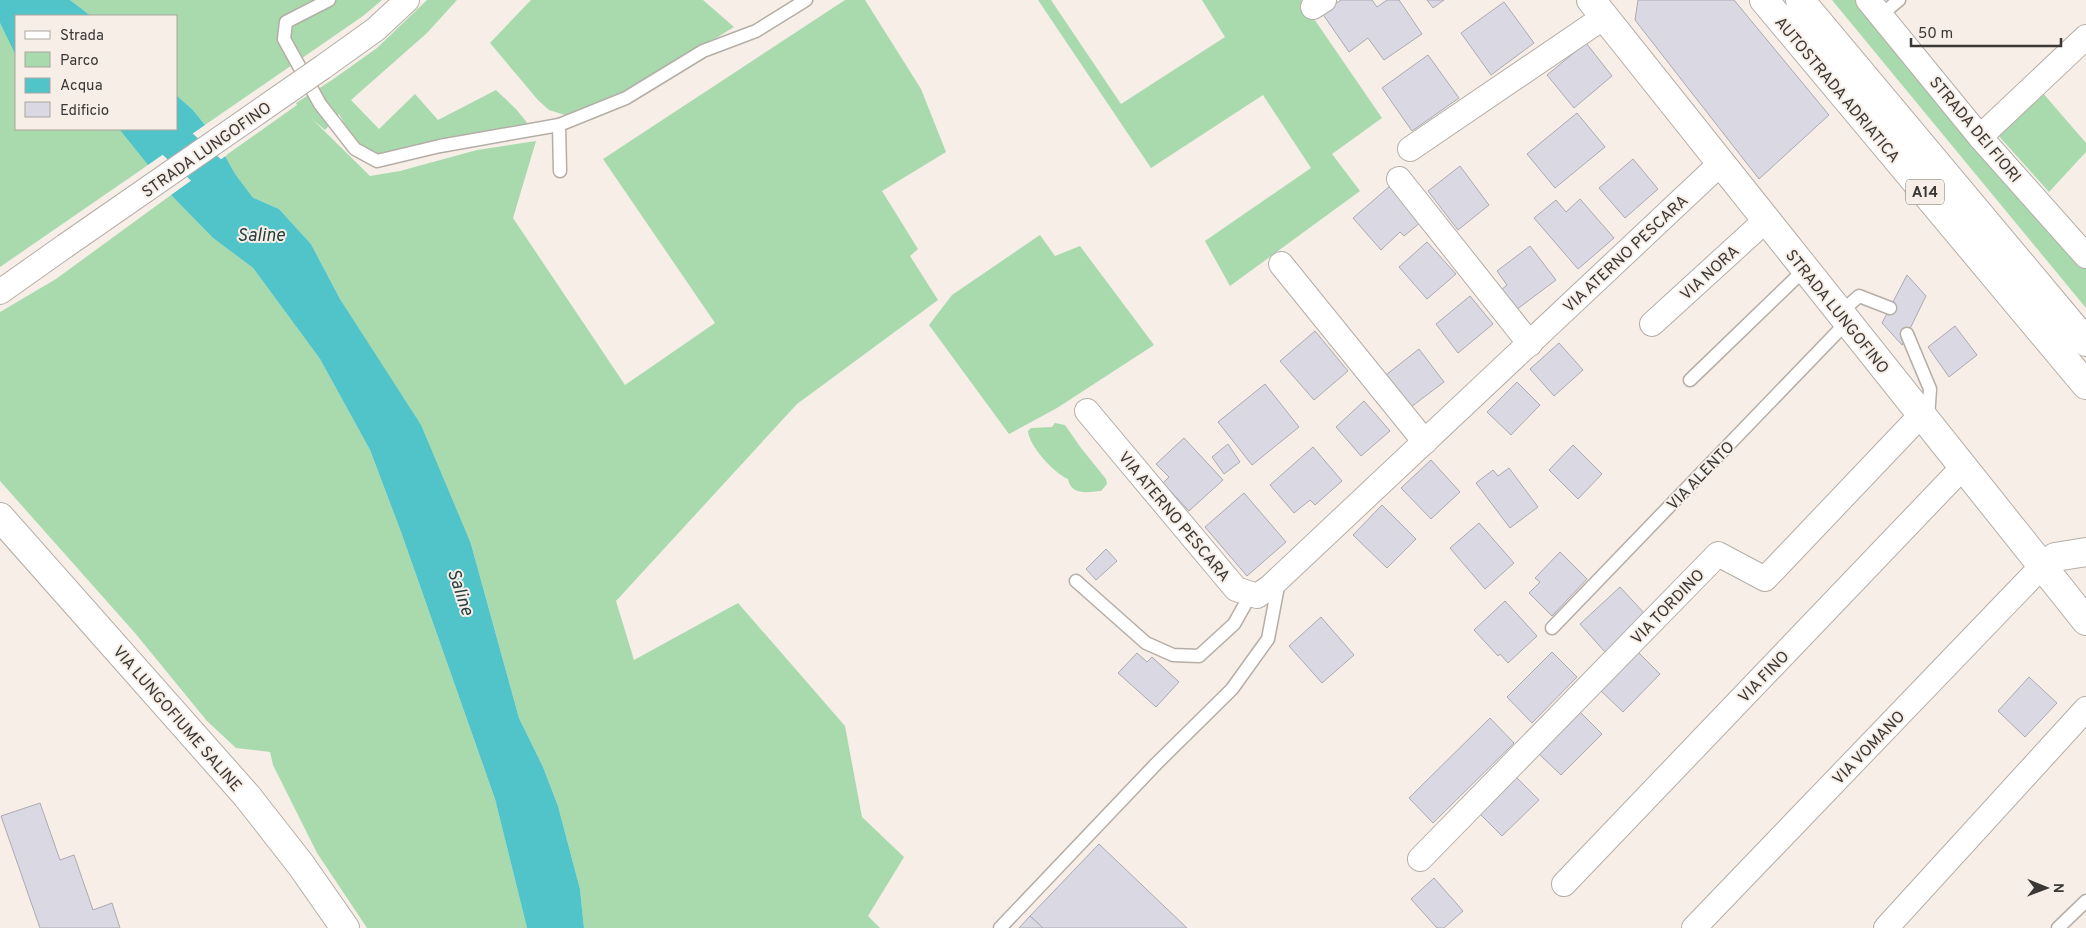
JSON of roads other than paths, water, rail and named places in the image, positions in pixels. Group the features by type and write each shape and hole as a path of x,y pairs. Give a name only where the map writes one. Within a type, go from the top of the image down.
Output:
{"main road":[{"name":"AUTOSTRADA ADRIATICA","path":"1764,0 2086,384"},
{"name":"AUTOSTRADA ADRIATICA","path":"1800,0 2086,342"},
{"name":"STRADA LUNGOFINO","path":"1599,6 1720,163 2086,622"},
{"name":"VIA LUNGOFIUME SALINE","path":"0,517 247,796 301,864 344,928"},
{"path":"2042,566 2055,557 2086,552"}],"street":[{"name":"STRADA LUNGOFINO","path":"0,292 376,29 407,0"},
{"path":"1410,149 1599,6"},
{"name":"STRADA DEI FIORI","path":"1874,7 1980,137 2086,256"},
{"path":"1980,137 2086,37"},
{"name":"VIA ATERNO PESCARA","path":"1087,411 1236,589 1257,596 1279,579 1720,163"},
{"path":"1399,179 1530,344"},
{"name":"VIA NORA","path":"1652,324 1766,220"},
{"path":"1280,264 1425,442"},
{"name":"VIA TORDINO","path":"1420,859 1718,554 1765,579 1924,419"},
{"name":"VIA FINO","path":"1564,884 1963,467"},
{"name":"VIA VOMANO","path":"1694,928 2042,566"},
{"path":"1886,928 2086,709"}],"lane":[{"path":"329,0 286,22 284,39 320,104 355,148 377,161 440,146 558,125 626,98 703,51 756,31 806,0"},
{"path":"1874,7 1899,0"},
{"path":"558,125 560,171"},
{"path":"1690,380 1805,269"},
{"name":"VIA ALENTO","path":"1552,628 1844,318 1859,296 1890,308"},
{"path":"1907,334 1930,390 1924,419"},
{"path":"1000,928 1150,771 1232,689 1268,639 1279,579"},
{"path":"1076,581 1146,643 1173,655 1200,656 1234,624 1251,594"},
{"path":"2058,928 2086,901"}],"water":[{"path":"0,0 70,0 90,15 15,15 15,54 0,23"},
{"path":"178,97 193,110 205,125 148,165 120,130 178,130"},
{"name":"Saline","path":"225,156 247,195 279,209 311,244 340,299 421,425 471,544 519,718 543,767 558,806 580,889 584,928 527,928 495,799 401,532 370,450 320,359 253,268 213,238 171,195"}],"waterway":[{"name":"Saline","path":"162,130 217,180 238,208"}]}
